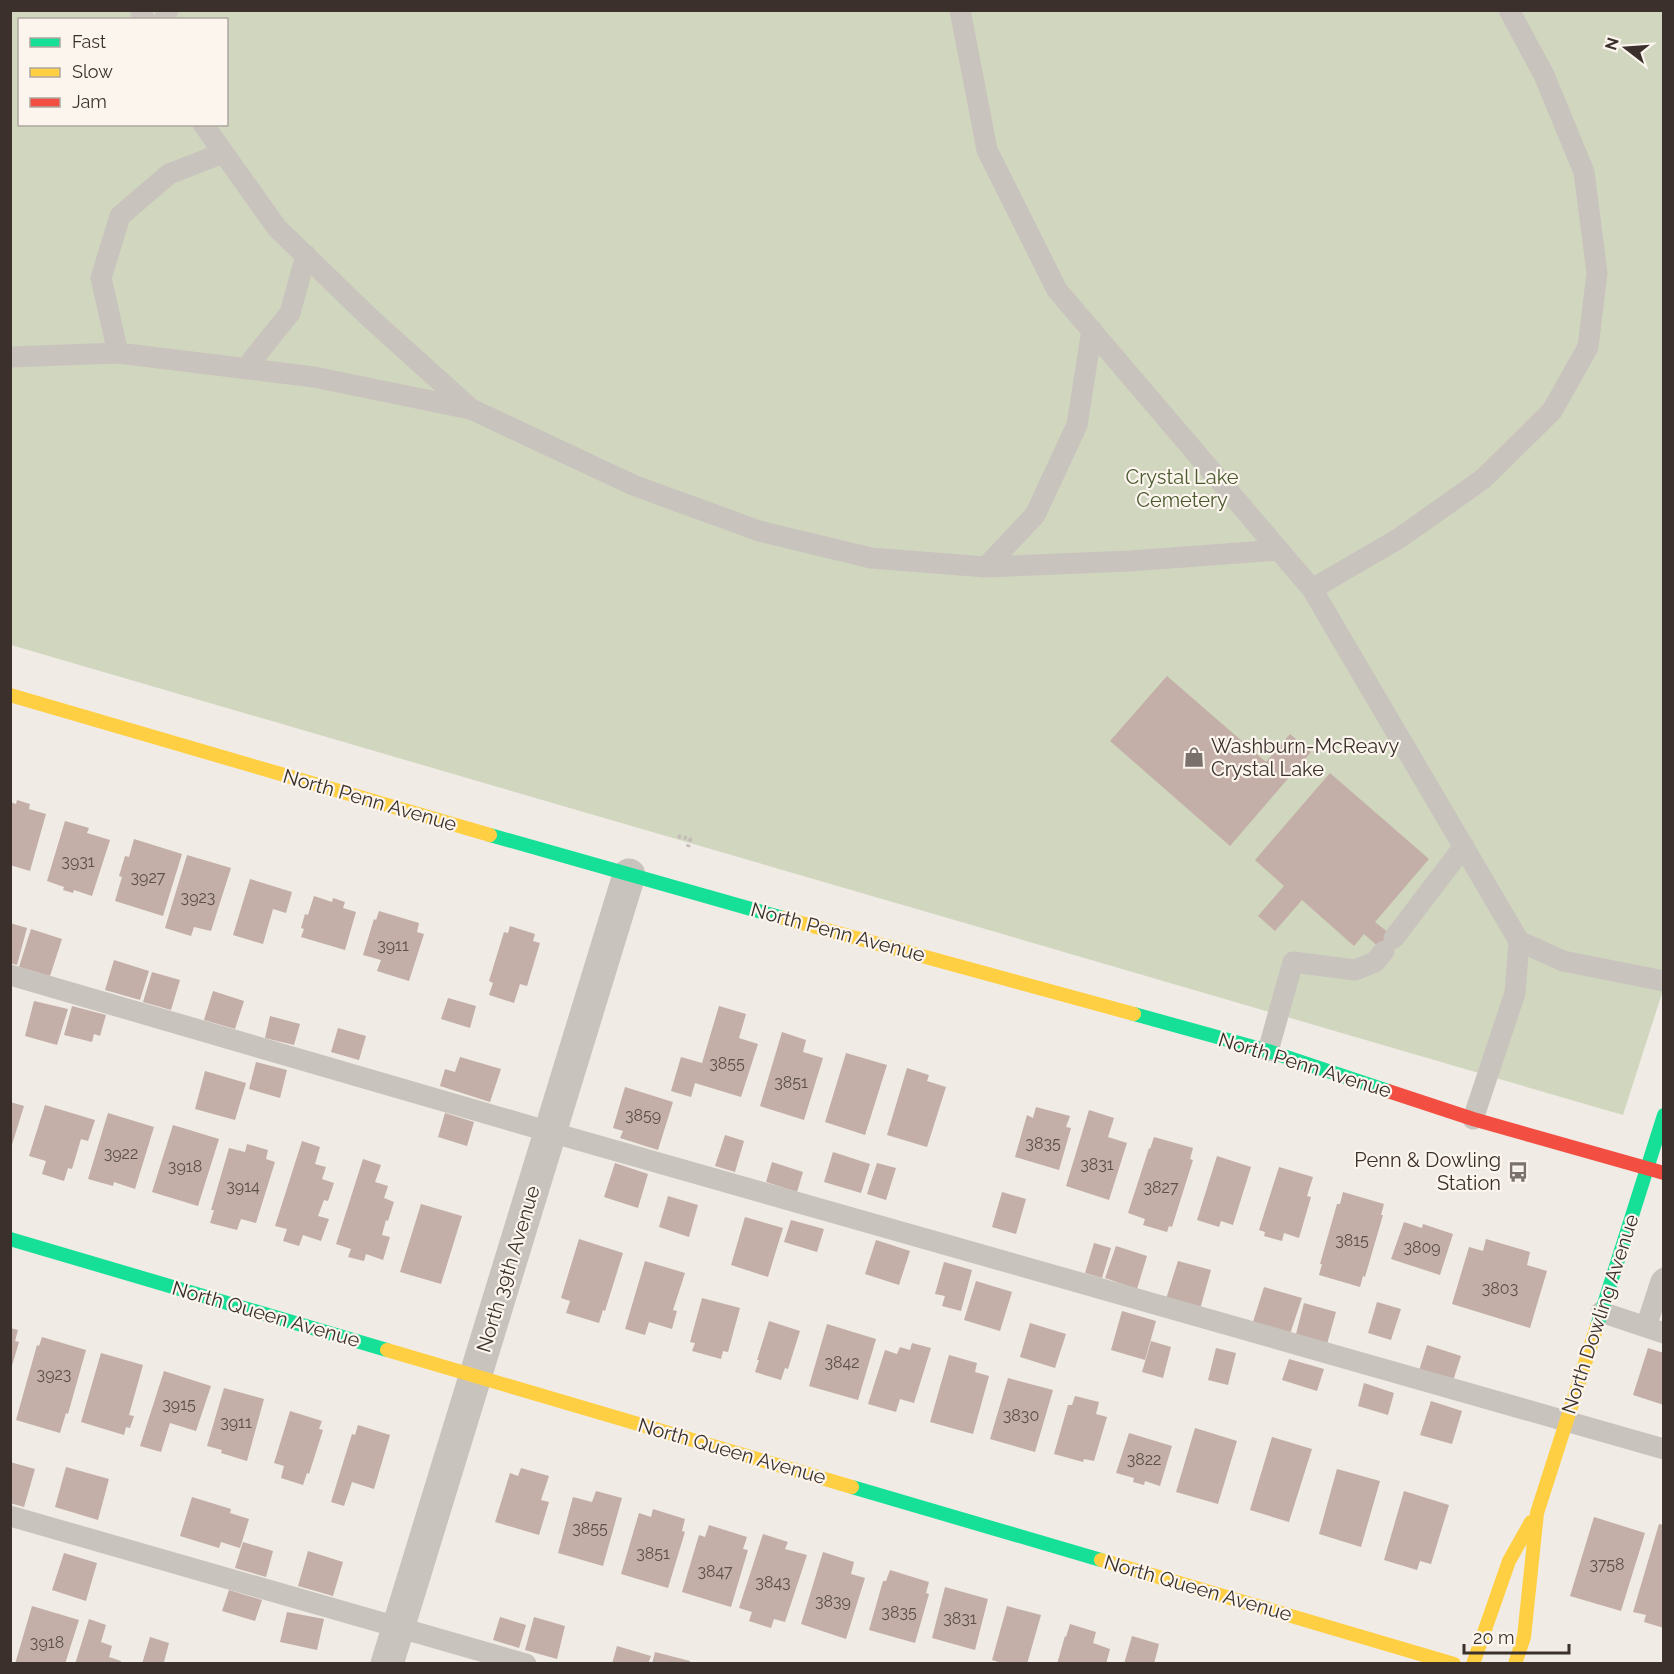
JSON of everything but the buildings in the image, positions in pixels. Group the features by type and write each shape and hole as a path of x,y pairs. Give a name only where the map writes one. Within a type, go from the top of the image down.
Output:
{"street":[{"name":"North Penn Avenue","path":"10,695 628,875 1268,1051 1473,1119 1664,1173"},
{"name":"North 39th Avenue","path":"387,1664 628,875"},
{"name":"North Dowling Avenue","path":"1515,1664 1524,1637 1537,1513 1664,1115"},
{"name":"North Queen Avenue","path":"10,1239 1454,1664"},
{"name":"North Dowling Avenue","path":"1473,1664 1509,1561 1537,1513"}],"lane":[{"path":"960,10 987,150 1057,290 1312,589 1519,941 1515,993 1473,1119"},
{"path":"1312,589 1398,539 1483,478 1552,411 1588,348 1597,273 1584,172 1544,75 1509,10"},
{"path":"204,126 277,228 370,318 471,409"},
{"path":"118,353 101,278 120,216 169,174 223,153"},
{"path":"245,369 290,313 306,255"},
{"path":"986,567 1035,515 1077,425 1092,330"},
{"path":"10,357 118,353 314,377 471,409 633,485 759,531 871,558 986,567 1130,561 1279,550"},
{"path":"1268,1051 1293,962 1355,970 1375,962 1464,846"},
{"path":"1519,941 1563,960 1664,981"},
{"path":"10,975 550,1132 1664,1449"},
{"path":"1601,1312 1654,1330 1661,1281 1664,1278"},
{"path":"10,1516 526,1664"}],"path":[{"path":"678,836 690,838 688,847"}],"green space":[{"name":"Crystal Lake Cemetery","path":"10,11 1663,11 1664,987 1623,1115 11,645"}],"traffic: fast":[{"path":"490,835 783,918"},
{"path":"1134,1014 1268,1051 1388,1091"},
{"path":"1597,1326 1664,1115"},
{"path":"10,1239 387,1350"},
{"path":"852,1487 1101,1560"}],"traffic: slow":[{"path":"10,695 490,835"},
{"path":"783,918 1134,1014"},
{"path":"1515,1664 1524,1637 1537,1513 1597,1326"},
{"path":"387,1350 852,1487"},
{"path":"1473,1664 1509,1561 1531,1522"},
{"path":"1101,1560 1454,1664"}],"traffic: jam":[{"path":"1388,1091 1473,1119 1664,1173"}],"place":[{"name":"Washburn-McReavy Crystal Lake","path":"1194,757"},
{"name":"Penn & Dowling Station","path":"1518,1172"}]}
